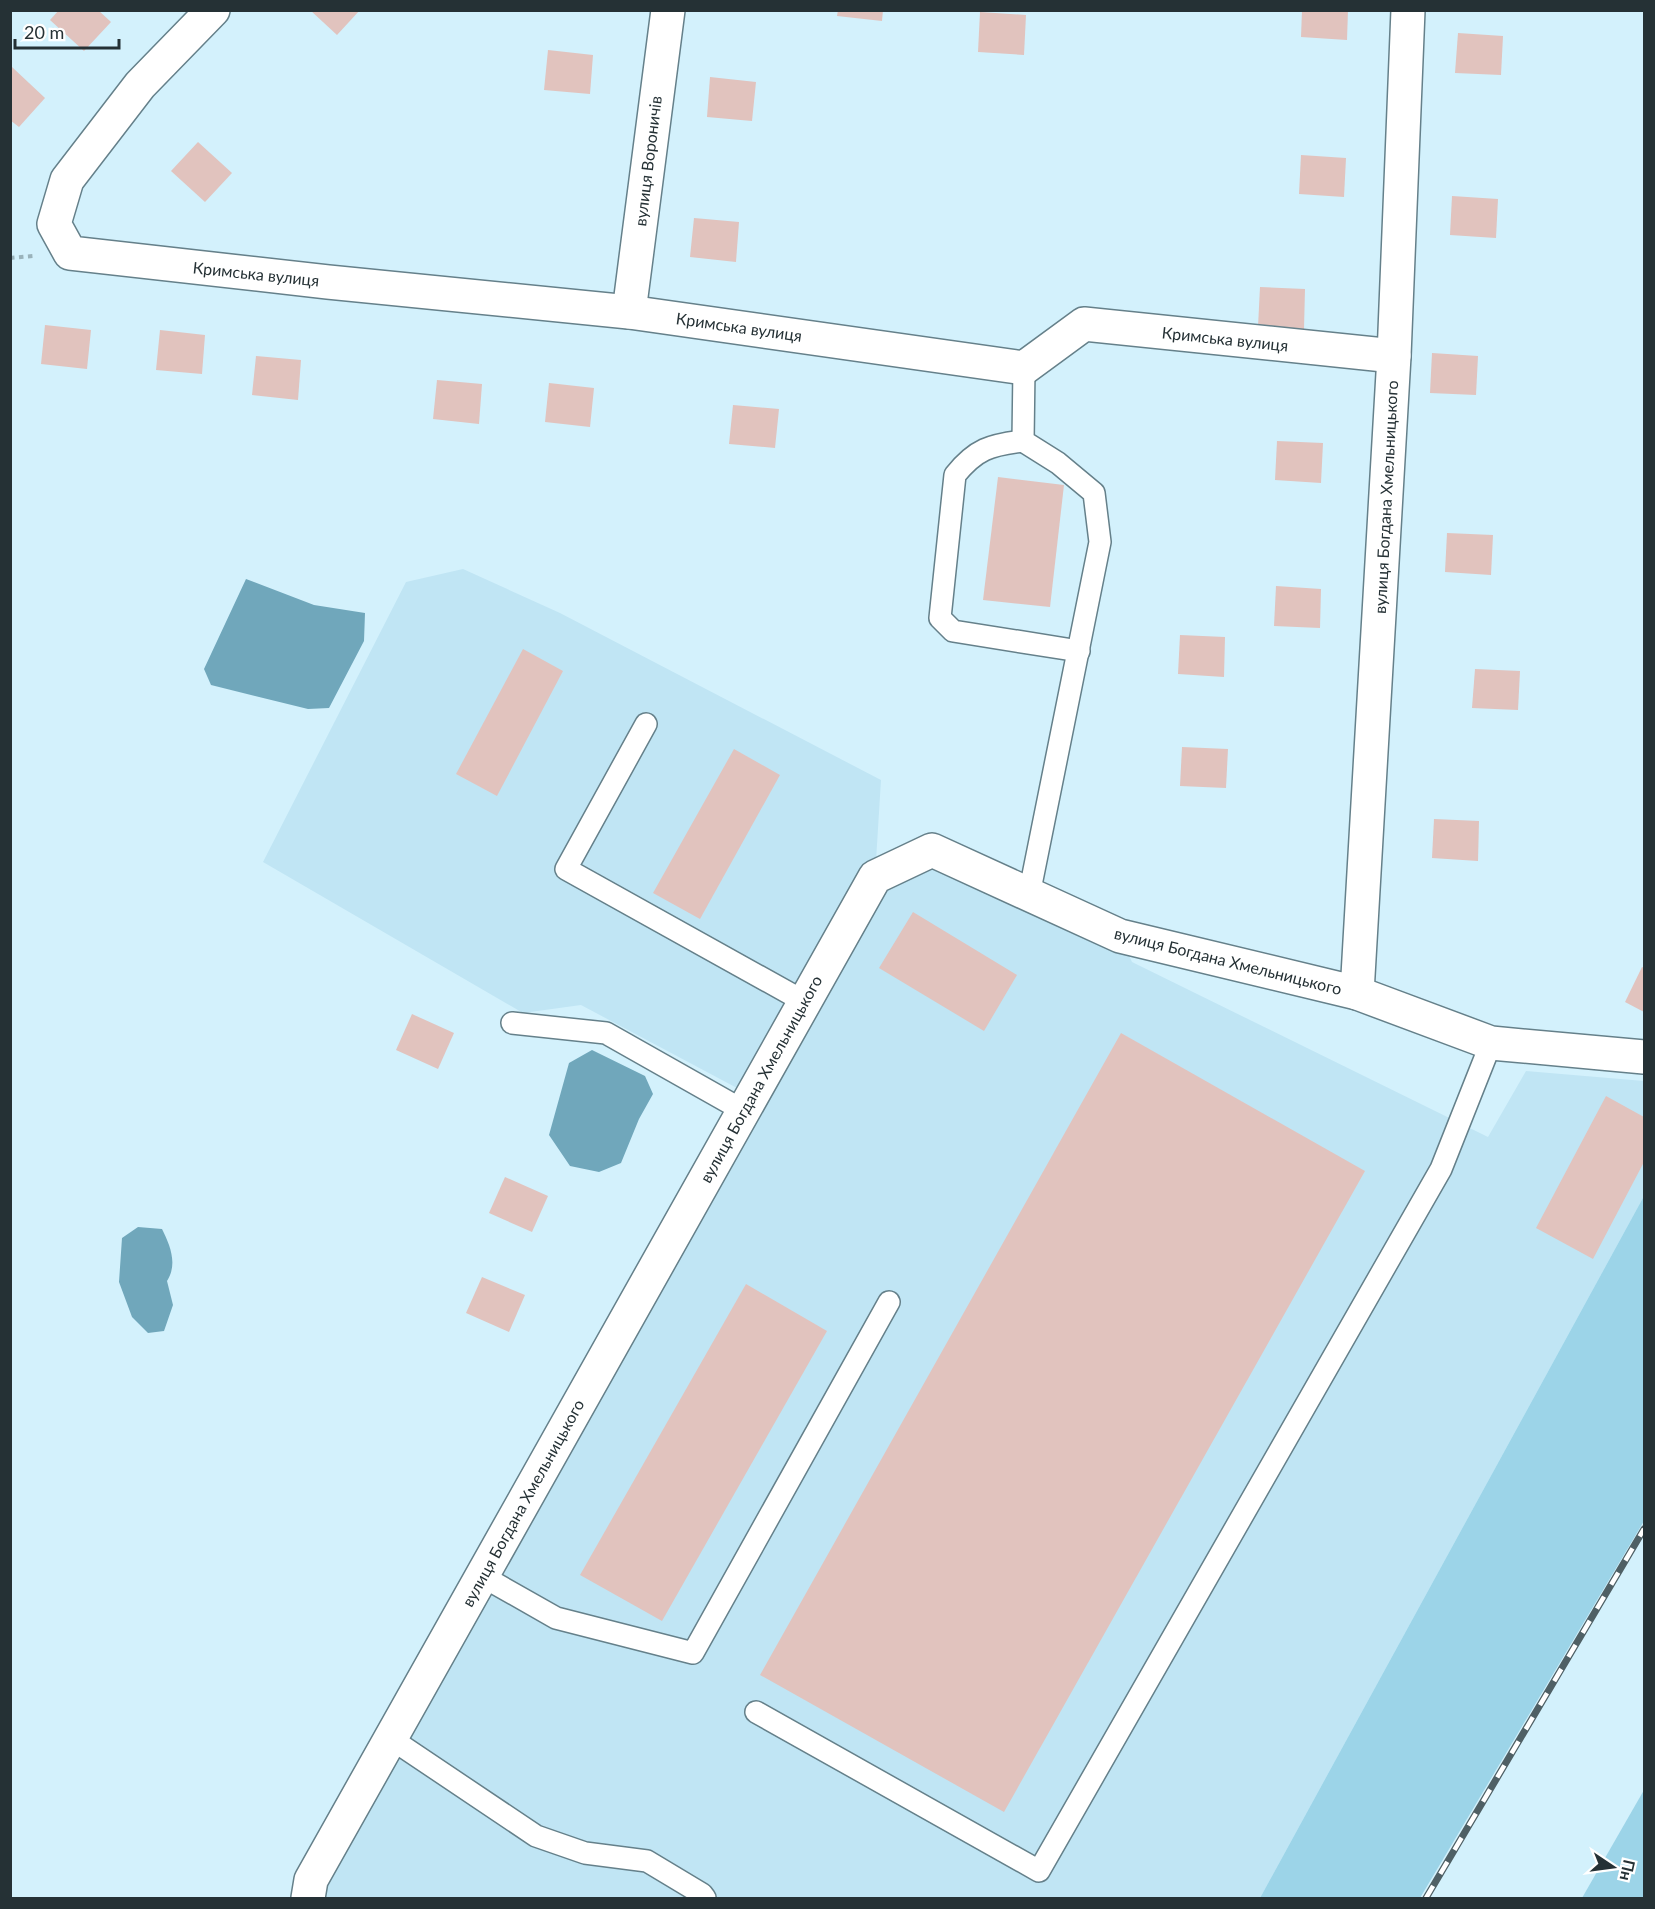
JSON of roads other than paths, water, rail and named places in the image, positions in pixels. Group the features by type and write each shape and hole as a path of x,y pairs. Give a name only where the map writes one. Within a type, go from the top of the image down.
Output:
{"street":[{"name":"Кримська вулиця","path":"213,10 140,85 67,180 54,224 70,253 629,312 1024,368 1084,324 1394,356"},
{"name":"вулиця Вороничів","path":"629,312 668,10"},
{"name":"вулиця Богдана Хмельницького","path":"308,1899 311,1880 875,878 932,850 1120,936 1357,993 1394,356 1408,10"},
{"path":"1357,993 1491,1043 1644,1057"}],"lane":[{"path":"1023,441 1024,368"},
{"path":"1029,895 1079,651 1100,542 1094,493 1058,464 1023,441 995,444 969,458 955,475 940,618 953,631 1079,651"},
{"path":"646,724 566,869 805,1002"},
{"path":"512,1023 606,1033 744,1111"},
{"path":"756,1712 1039,1871 1441,1169 1491,1043"},
{"path":"482,1576 556,1618 693,1653 889,1302"},
{"path":"390,1738 536,1836 585,1853 647,1862 702,1894 705,1899"}],"railway":[{"path":"1426,1898 1644,1529"}]}
